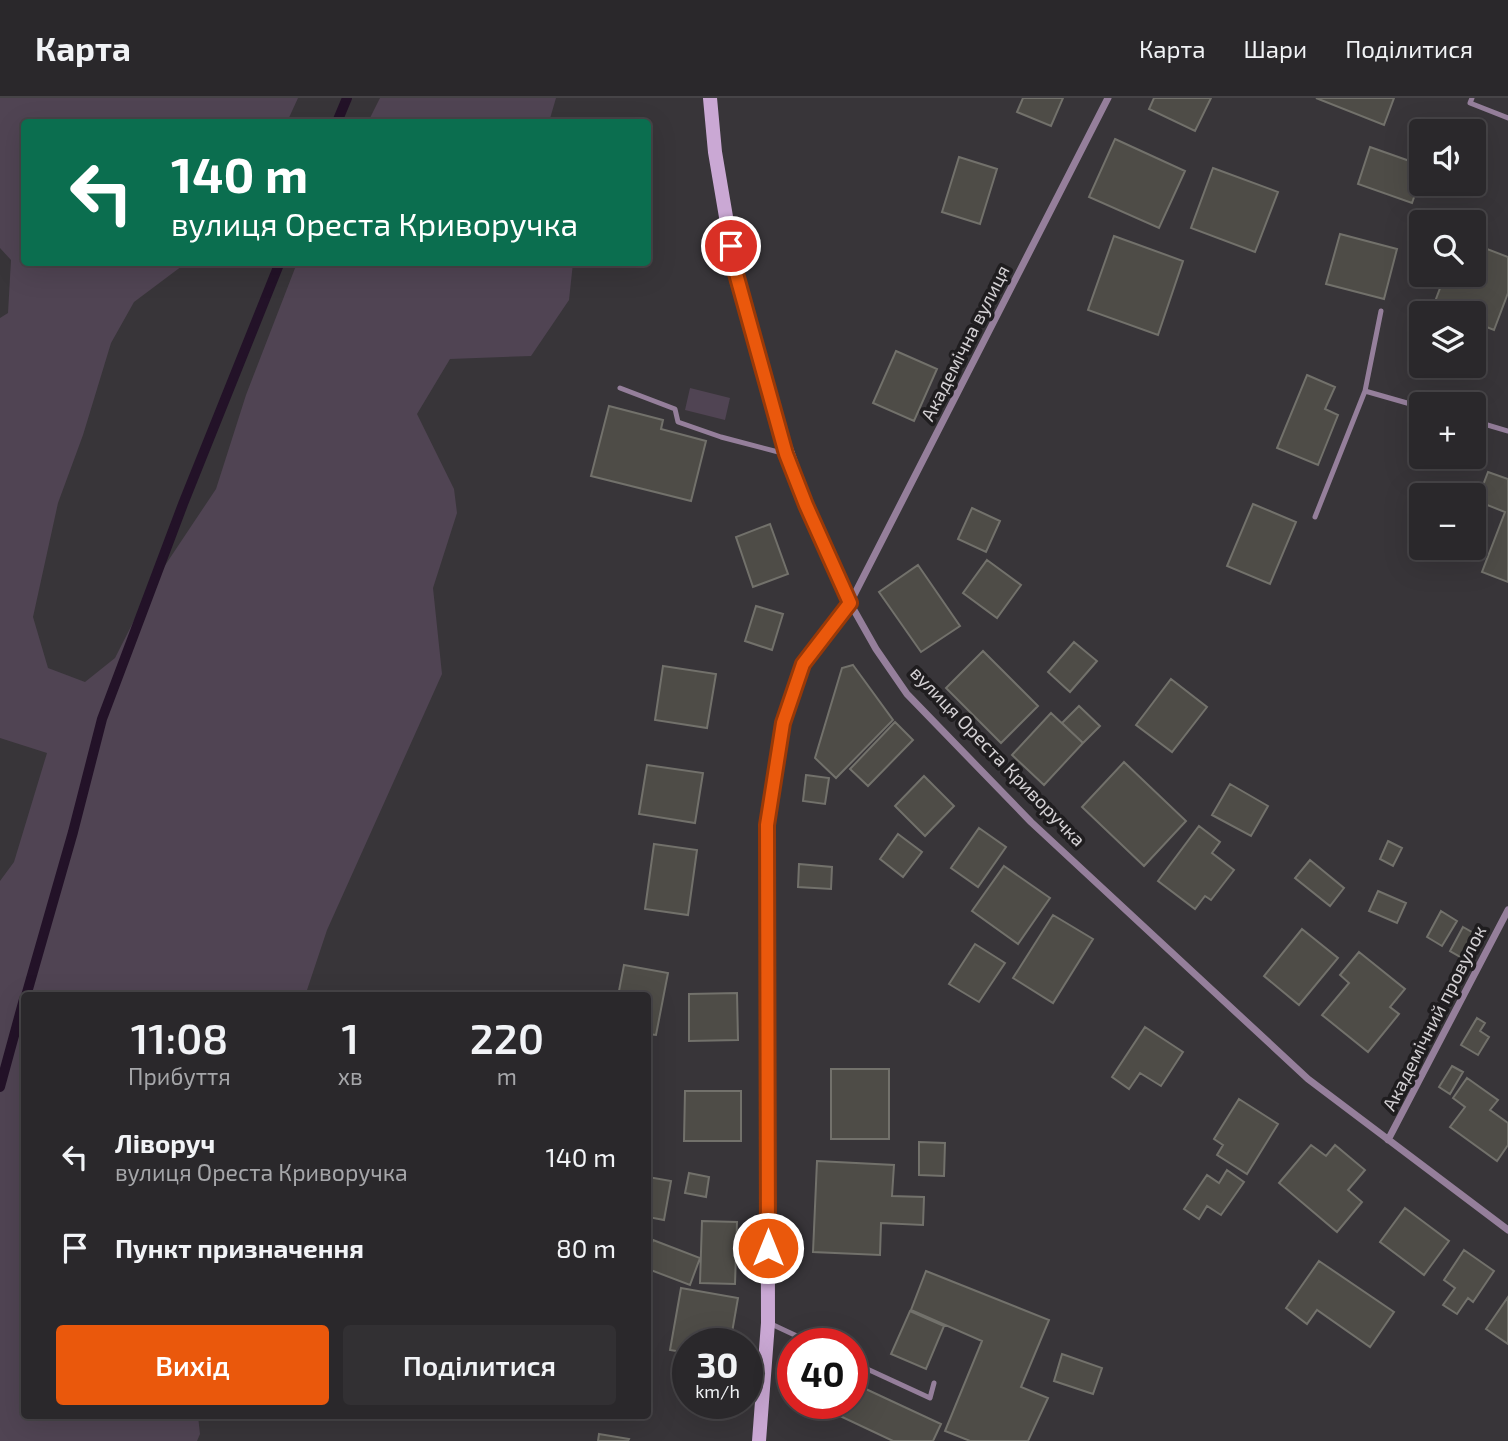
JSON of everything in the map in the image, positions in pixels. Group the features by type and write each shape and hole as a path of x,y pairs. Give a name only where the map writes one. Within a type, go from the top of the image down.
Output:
{"street":[{"name":"вулиця Ореста Криворучка","path":"710,98 715,152 735,270 786,454 850,603 876,649 907,694 1031,822 1308,1079 1508,1230"},
{"name":"Академічна вулиця","path":"850,603 1108,98"},
{"path":"759,1441 768,1323 767,825 783,723 803,664 850,603"},
{"name":"Академічний провулок","path":"1388,1140 1508,910"}],"lane":[{"path":"1472,98 1470,103 1508,118"},
{"path":"1315,517 1365,391 1381,311"},
{"path":"620,388 675,409 678,422 721,438 786,454"},
{"path":"1365,391 1409,404"},
{"path":"1486,425 1508,431"},
{"path":"768,1323 779,1328"},
{"path":"868,1369 930,1398 934,1383"}],"shaded area":[{"path":"0,98 298,98 288,119 21,119 21,266 182,266 134,302 111,343 83,435 58,503 33,617 48,668 85,682 115,658 152,585 216,489 246,395 296,266 573,266 569,300 531,356 450,359 417,414 454,489 457,513 433,588 442,674 327,930 306,992 21,992 21,1419 198,1419 200,1434 197,1441 0,1441 0,881 14,862 47,753 0,738 0,318 8,313 11,260 0,248"},
{"path":"380,98 556,98 550,119 370,119"},
{"path":"690,388 730,398 725,420 685,410"}],"building":[{"path":"1023,98 1063,98 1051,126 1017,112"},
{"path":"1154,98 1211,98 1195,131 1149,109"},
{"path":"1316,98 1394,98 1384,125"},
{"path":"1115,139 1185,171 1159,228 1089,197"},
{"path":"1370,147 1409,161 1409,196 1414,196 1412,203 1358,184"},
{"path":"959,157 997,169 980,224 942,212"},
{"path":"1213,168 1278,192 1255,252 1191,228"},
{"path":"1340,234 1397,249 1384,299 1326,284"},
{"path":"1114,236 1183,261 1158,335 1088,310"},
{"path":"1486,249 1508,257 1508,293 1494,330 1486,327 1486,301 1435,301 1440,287 1486,287"},
{"path":"896,351 937,369 914,421 873,403"},
{"path":"1307,375 1335,387 1325,409 1338,415 1318,465 1277,448"},
{"path":"609,406 663,420 661,429 706,441 691,501 591,476"},
{"path":"1488,472 1508,479 1508,582 1482,572 1505,512 1486,505 1486,483 1484,483"},
{"path":"1253,504 1296,522 1270,584 1227,566"},
{"path":"972,508 1000,521 986,552 958,539"},
{"path":"770,524 788,574 753,587 736,537"},
{"path":"987,560 1021,585 997,618 963,593"},
{"path":"918,565 960,626 921,652 879,592"},
{"path":"756,606 783,614 772,650 745,641"},
{"path":"1074,642 1097,661 1070,692 1048,672"},
{"path":"983,651 1038,706 1001,743 946,688"},
{"path":"853,665 893,720 836,778 815,758 842,668"},
{"path":"663,666 716,674 707,728 655,720"},
{"path":"1171,679 1207,707 1172,752 1136,725"},
{"path":"1079,706 1100,726 1083,743 1062,723"},
{"path":"1051,713 1083,743 1044,785 1012,755"},
{"path":"895,722 913,740 868,786 850,769"},
{"path":"1124,762 1186,821 1144,866 1082,807"},
{"path":"647,765 703,773 695,823 639,814"},
{"path":"806,775 829,778 825,804 803,801"},
{"path":"924,776 954,806 925,836 895,806"},
{"path":"1230,784 1268,806 1251,836 1212,815"},
{"path":"1199,826 1220,842 1212,853 1234,870 1211,900 1205,896 1195,909 1158,881"},
{"path":"979,828 1006,847 978,887 951,868"},
{"path":"898,834 922,852 903,877 880,859"},
{"path":"1388,841 1402,848 1393,866 1380,859"},
{"path":"654,844 697,850 688,915 645,909"},
{"path":"1310,860 1344,888 1330,906 1295,878"},
{"path":"799,864 832,867 831,889 798,887"},
{"path":"1004,866 1050,898 1018,944 972,911"},
{"path":"1378,891 1406,903 1397,923 1369,911"},
{"path":"1441,911 1457,921 1442,946 1427,937"},
{"path":"1053,915 1093,939 1053,1003 1013,978"},
{"path":"1463,927 1477,935 1464,959 1450,951"},
{"path":"1302,929 1338,958 1299,1005 1264,976"},
{"path":"975,944 1005,963 979,1002 949,984"},
{"path":"1359,952 1405,989 1390,1007 1399,1014 1368,1052 1322,1015 1349,983 1340,975"},
{"path":"624,965 668,973 656,1035 651,1034 651,992 619,992"},
{"path":"737,993 738,1040 689,1041 689,994"},
{"path":"1477,1018 1485,1023 1480,1031 1489,1037 1478,1055 1461,1045"},
{"path":"1145,1027 1183,1052 1161,1086 1140,1073 1129,1089 1112,1077"},
{"path":"1452,1066 1463,1072 1450,1094 1439,1087"},
{"path":"831,1069 889,1069 889,1139 831,1139"},
{"path":"1467,1078 1498,1100 1490,1110 1508,1123 1508,1145 1497,1161 1450,1127 1465,1107 1453,1098"},
{"path":"685,1091 741,1091 741,1141 684,1141"},
{"path":"1239,1099 1278,1124 1247,1174 1217,1155 1223,1145 1214,1139"},
{"path":"919,1142 945,1143 944,1176 919,1175"},
{"path":"1311,1145 1326,1156 1335,1145 1365,1170 1348,1190 1362,1202 1337,1232 1279,1183"},
{"path":"817,1161 894,1165 892,1196 924,1197 923,1225 881,1223 880,1255 813,1252"},
{"path":"1227,1170 1244,1182 1221,1215 1207,1206 1199,1219 1184,1209 1207,1175 1219,1183"},
{"path":"689,1173 709,1177 706,1197 685,1193"},
{"path":"651,1178 671,1181 664,1220 651,1218"},
{"path":"1405,1208 1449,1241 1424,1275 1380,1242"},
{"path":"702,1221 737,1222 735,1284 700,1283"},
{"path":"653,1240 700,1258 690,1285 651,1270"},
{"path":"1464,1250 1494,1271 1473,1302 1468,1298 1457,1314 1443,1305 1455,1288 1444,1280"},
{"path":"1319,1261 1394,1312 1370,1347 1317,1310 1307,1324 1286,1308"},
{"path":"926,1271 1049,1320 1021,1387 1048,1398 1028,1441 970,1441 945,1431 982,1341 911,1310"},
{"path":"681,1288 738,1298 733,1328 674,1328"},
{"path":"1508,1297 1508,1344 1486,1329"},
{"path":"910,1311 944,1326 926,1369 891,1354"},
{"path":"1062,1354 1102,1368 1093,1394 1054,1381"},
{"path":"868,1390 941,1424 933,1441 893,1441 846,1419 868,1419"},
{"path":"599,1434 629,1439 598,1441"}],"waterway":[{"path":"338,119 347,98"},
{"path":"27,992 102,719 183,504 278,266"},
{"path":"0,1087 21,1010"}],"route":[{"path":"731,246 735,270 786,454 850,603 803,664 783,723 767,825 768,1248"}]}
